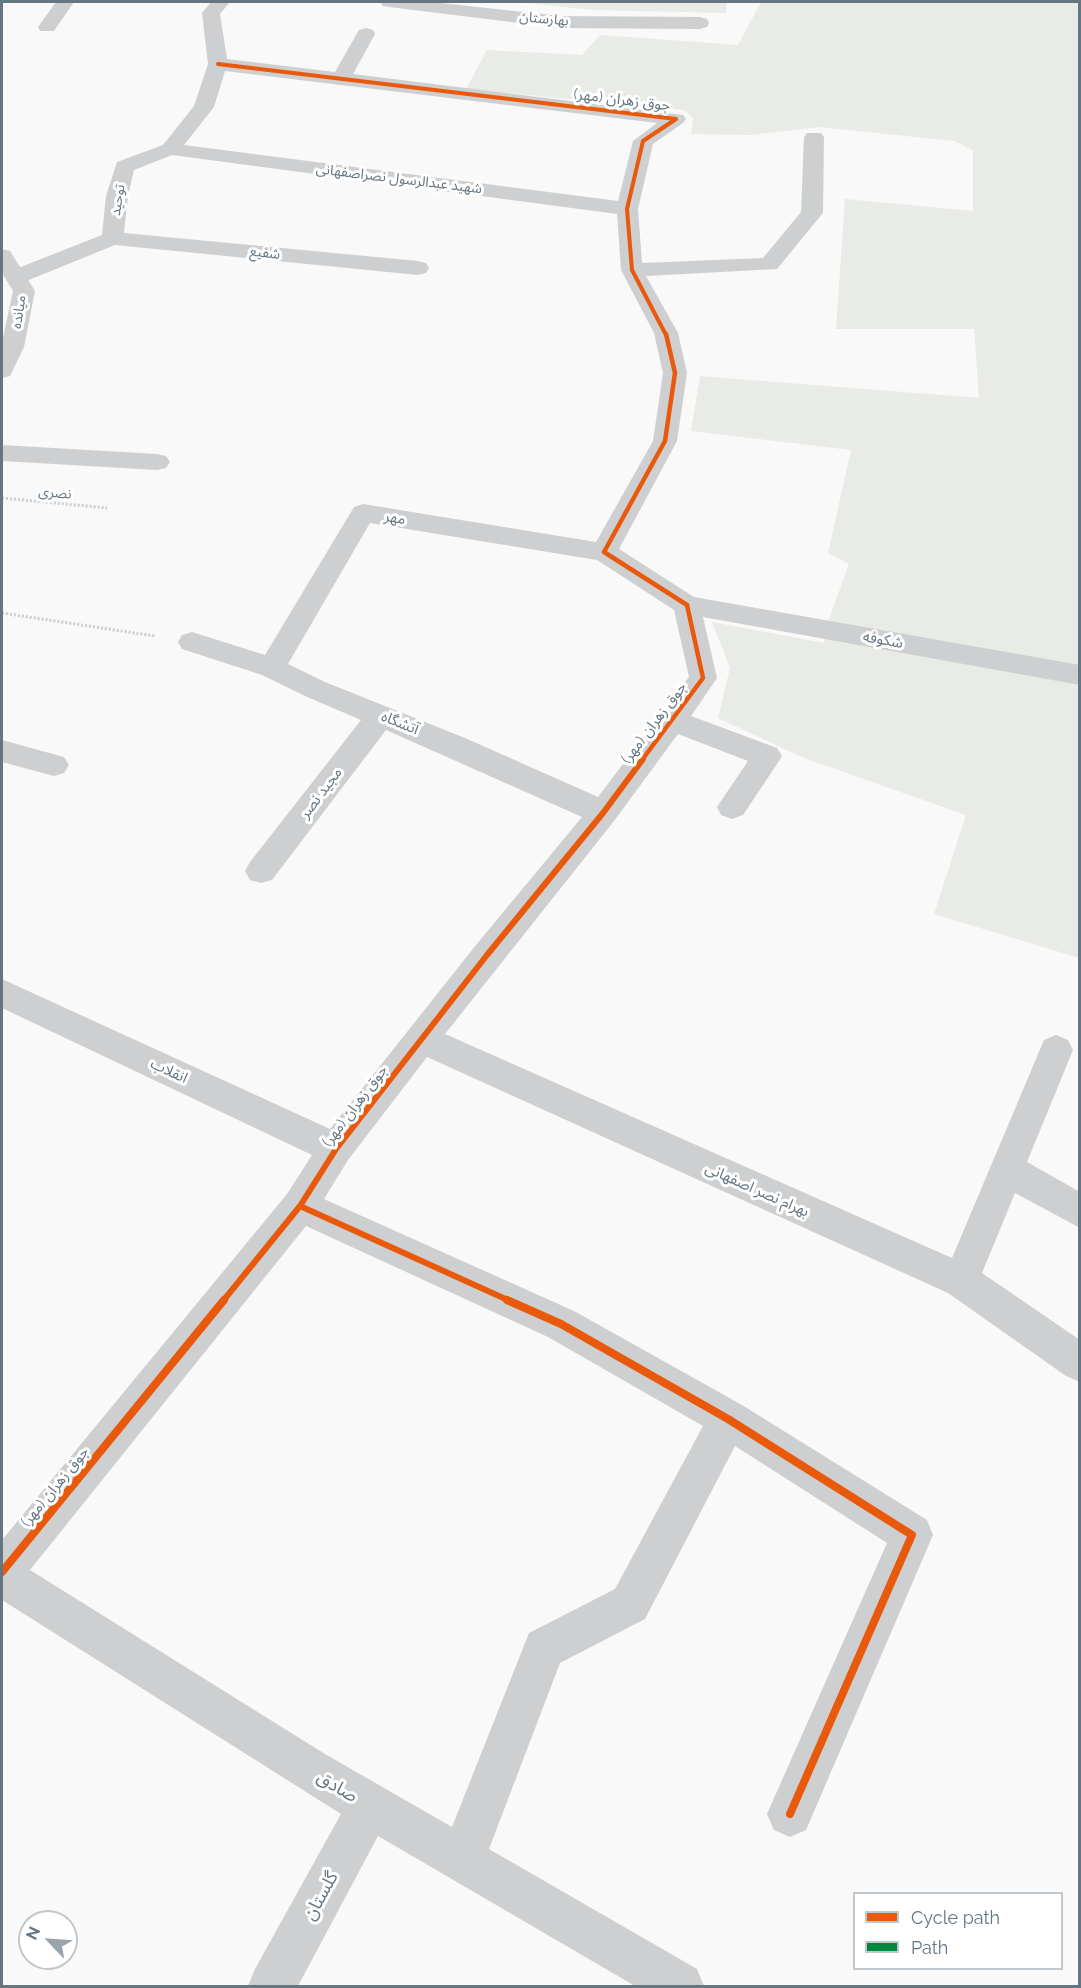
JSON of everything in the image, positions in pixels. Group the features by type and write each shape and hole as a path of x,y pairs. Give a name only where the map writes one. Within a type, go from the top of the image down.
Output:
{"street":[{"path":"47,27 65,2"},
{"path":"170,149 204,107 218,64 211,13 221,2"},
{"name":"بهارستان","path":"389,2 560,22 700,23"},
{"path":"341,79 366,34"},
{"name":"جوق زهران (مهر)","path":"218,64 676,119 643,141 627,209 633,270 666,333 675,373 665,441 604,552"},
{"path":"633,270 769,264 812,213 814,137"},
{"name":"شهید عبدالرسول نصراصفهانی","path":"170,149 627,209"},
{"name":"توحید","path":"113,238 117,196 124,166 170,149"},
{"path":"16,278 113,238"},
{"name":"شفیع","path":"113,238 418,268"},
{"name":"میانده","path":"2,256 24,291 12,347 2,371"},
{"path":"2,453 157,462"},
{"name":"مهر","path":"272,668 363,513 604,552"},
{"path":"604,552 687,604"},
{"name":"جوق زهران (مهر)","path":"2,1574 300,1206 336,1149 421,1039 603,813 703,678 687,604"},
{"name":"شکوفه","path":"687,604 1080,675"},
{"name":"آتشگاه","path":"192,642 272,668 315,689 456,746 603,813"},
{"name":"مجید نصر","path":"261,871 381,715"},
{"path":"672,720 767,756 732,807"},
{"path":"2,751 54,765"},
{"name":"انقلاب","path":"2,993 336,1149"},
{"name":"بهرام نصر اصفهانی","path":"421,1039 961,1280 1080,1363"},
{"path":"961,1280 1056,1050"},
{"path":"1007,1169 1080,1211"},
{"path":"300,1206 561,1324 728,1419 912,1535 790,1814"},
{"path":"462,1859 544,1648 630,1604 728,1419"},
{"name":"صادق","path":"2,1574 309,1770 680,1986"},
{"name":"گلستان","path":"272,1986 370,1806"}],"path":[{"path":"2,613 192,642"}],"shaded area":[{"path":"516,2 727,2 726,13 594,10"},
{"path":"761,2 1079,2 1079,958 934,914 966,815 804,758 718,718 730,668 712,622 824,643 825,630 849,564 828,553 851,450 691,431 700,376 979,398 974,329 836,329 845,199 973,211 973,150 954,141 819,127 750,135 691,134 693,118 684,110 466,89 487,50 582,55 600,35 738,45"}],"cycle path":[{"path":"2,1572 300,1206 336,1149 487,955 603,813 703,678 687,605 604,552 665,441 675,373 666,333 632,270 627,209 643,141 676,119 218,64"},
{"path":"300,1206 561,1324 728,1419 912,1535 790,1814"}]}
